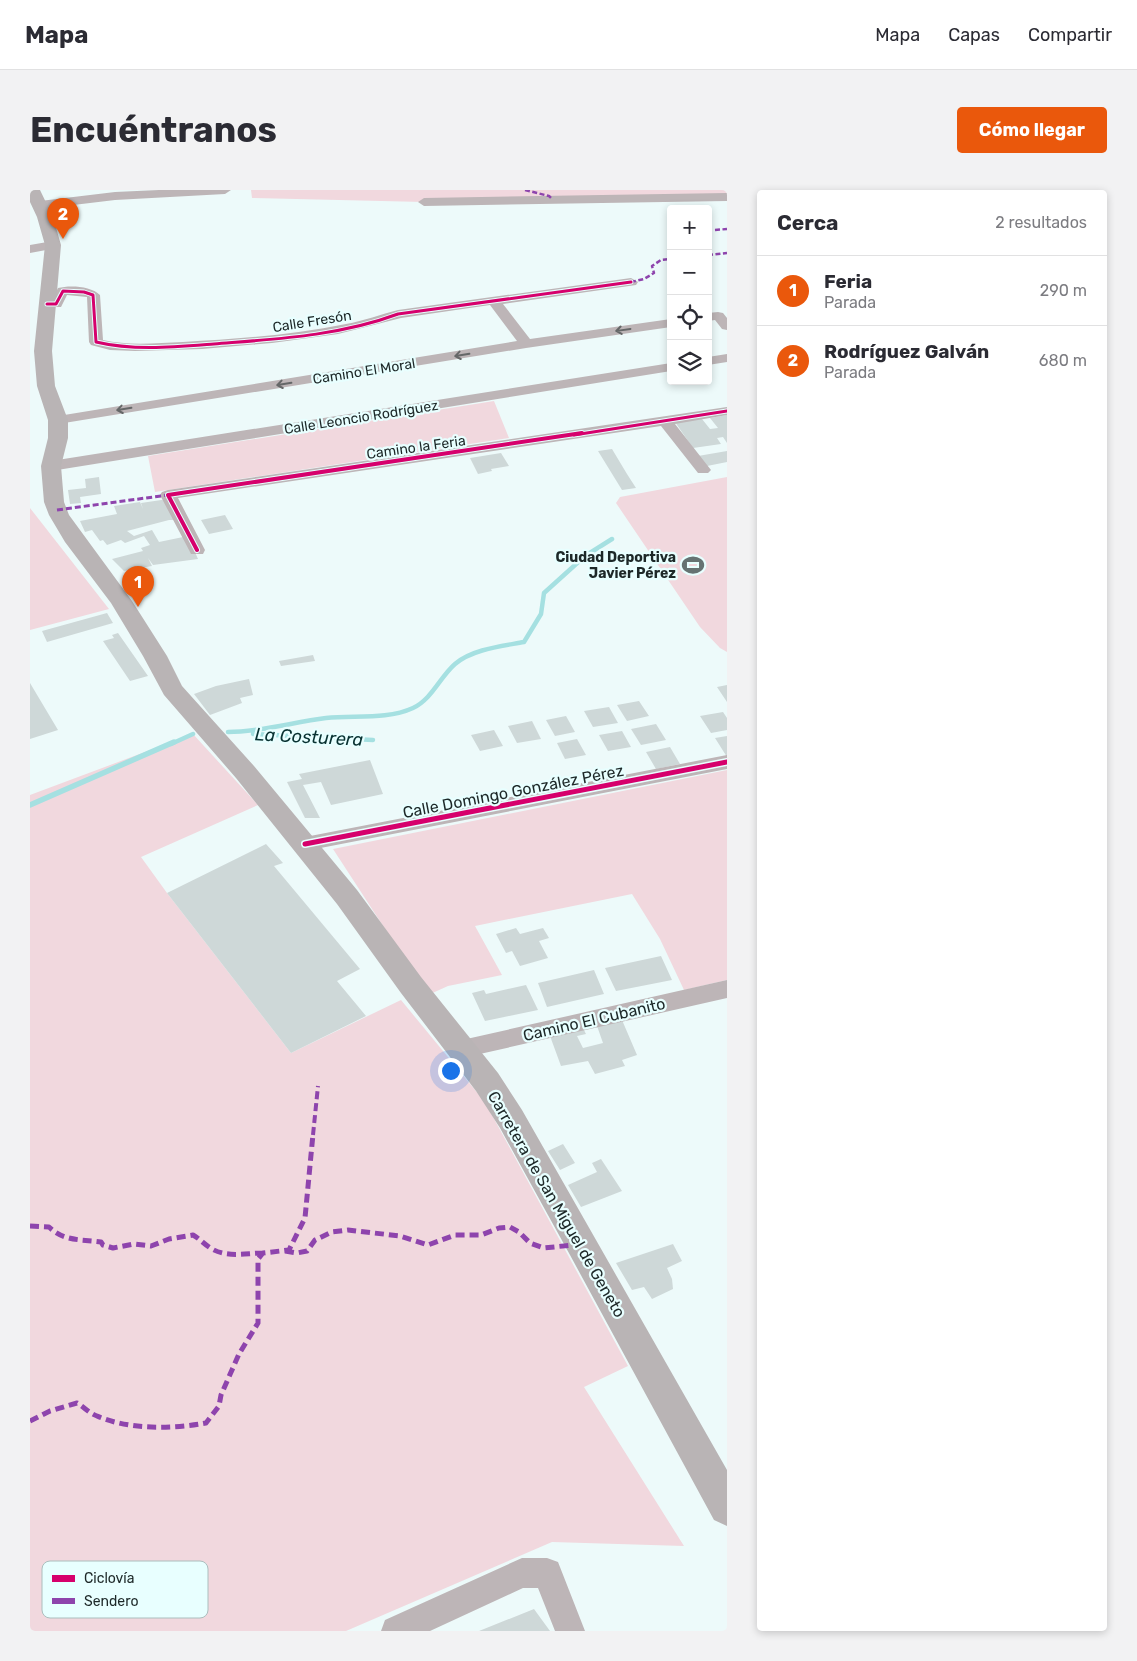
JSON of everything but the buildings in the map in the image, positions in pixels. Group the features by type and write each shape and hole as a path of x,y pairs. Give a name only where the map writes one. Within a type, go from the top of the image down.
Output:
{"main road":[{"name":"Carretera de San Miguel de Geneto","path":"36,197 52,236 42,247 47,304 43,370 46,386 58,420 58,438 51,466 54,502 59,516 72,537 121,601 155,656 172,690 245,772 305,844 487,1082 516,1127 590,1258 727,1507"}],"street":[{"path":"36,197 116,196 226,190"},
{"path":"424,202 727,197"},
{"name":"Calle Fresón","path":"47,304 56,304 63,291 93,294 96,342 106,346 161,346 317,334 383,320 398,314 631,282"},
{"path":"494,301 526,344"},
{"path":"712,317 718,316 727,326"},
{"name":"Camino El Moral","path":"58,420 526,344 667,324"},
{"path":"712,360 727,358"},
{"name":"Calle Leoncio Rodríguez","path":"51,466 667,368"},
{"name":"Camino la Feria","path":"197,550 168,495 727,411"},
{"path":"665,421 704,470"},
{"name":"Calle Domingo González Pérez","path":"305,844 727,762"},
{"name":"Camino El Cubanito","path":"462,1049 727,989"},
{"path":"396,1631 522,1573 547,1573 570,1631"}],"shaded area":[{"path":"251,190 727,190 727,194 424,202 252,198"},
{"path":"494,401 509,438 155,492 148,456"},
{"name":"Ciudad Deportiva Javier Pérez","path":"727,477 727,652 720,648 700,627 616,503 620,497"},
{"path":"30,508 109,609 30,630"},
{"path":"193,734 258,805 141,857 291,1053 401,1000 485,1102 628,1366 584,1387 684,1546 552,1542 346,1631 30,1631 30,795"},
{"path":"727,770 727,980 684,990 660,939 632,894 475,926 502,975 448,986 428,995 333,849"}],"waterway":[{"path":"228,732 241,732 326,718 382,716 413,708 431,694 450,669 462,659 488,649 524,642 541,614 544,593 585,556 612,539"},
{"path":"171,744 193,734"},
{"name":"La Costurera","path":"253,734 373,740"},
{"path":"30,805 174,742"}],"marked path":[{"path":"525,190 549,196 552,199"},
{"path":"715,230 727,229"},
{"path":"712,255 727,253"},
{"path":"631,282 644,279 654,273 652,266 661,260 667,259"},
{"path":"57,510 168,495"},
{"path":"30,1421 50,1411 77,1403 96,1416 124,1423 167,1427 206,1423 219,1406 221,1395 239,1354 258,1323 258,1259 263,1253 289,1250 305,1218 318,1086"},
{"path":"30,1226 49,1227 55,1233 67,1239 101,1242 103,1245 113,1248 134,1244 151,1246 169,1239 193,1235 213,1250 229,1255 263,1253"},
{"path":"285,1251 297,1253 307,1251 315,1240 332,1232 348,1230 400,1236 428,1245 455,1235 481,1235 499,1228 510,1227 519,1232 530,1243 544,1248 582,1244"}],"cycle path":[{"path":"47,304 56,304 63,291 84,292 93,295 96,342 110,346 202,345 317,334 369,323 398,314 631,282"},
{"path":"197,550 168,495 727,411"},
{"path":"305,844 727,762"}],"place":[{"name":"Rodríguez Galván","path":"63,239"},
{"name":"Ciudad Deportiva Javier Pérez","path":"693,565"},
{"name":"Feria","path":"138,607"}]}
